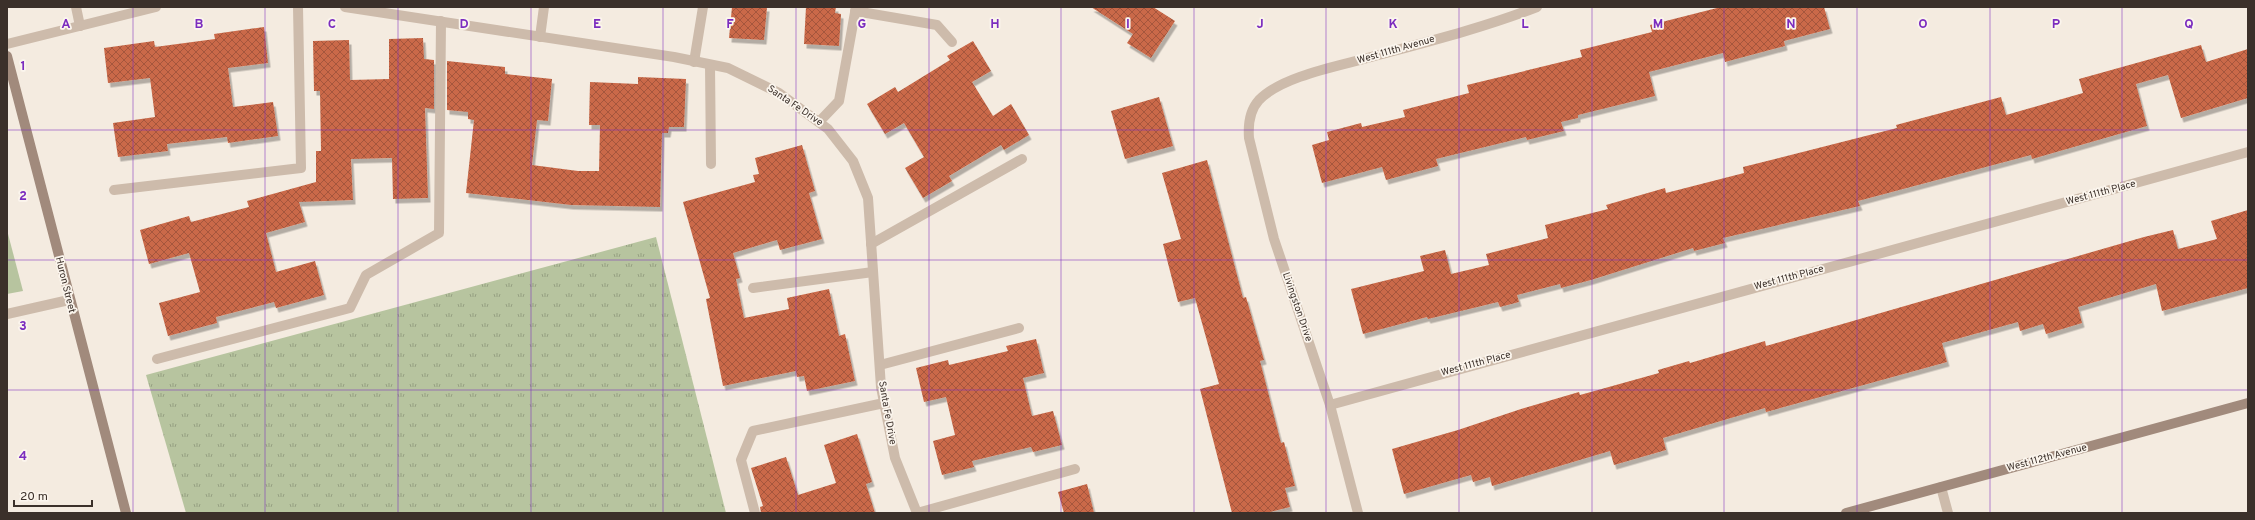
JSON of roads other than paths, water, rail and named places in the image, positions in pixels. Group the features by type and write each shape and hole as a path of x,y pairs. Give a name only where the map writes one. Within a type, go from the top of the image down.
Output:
{"main road":[{"name":"Huron Street","path":"7,56 69,300 126,513"},
{"name":"West 112th Avenue","path":"1846,513 2248,403"}],"street":[{"path":"76,7 80,26"},
{"path":"7,44 156,7"},
{"path":"114,190 301,168 298,7"},
{"name":"Santa Fe Drive","path":"345,7 376,9 441,22 728,68 779,93 828,128 853,161 868,198 884,403 895,458 917,513"},
{"path":"540,37 544,7"},
{"path":"694,62 703,7"},
{"name":"West 111th Avenue","path":"1258,100 1296,79 1484,26 1537,7"},
{"path":"820,122 839,101 855,9 937,24 952,42"},
{"path":"156,359 350,308 366,275 439,233 441,22"},
{"path":"710,65 711,164"},
{"name":"Livingston Drive","path":"1258,100 1250,119 1248,138 1274,239 1330,405 1358,513"},
{"name":"West 111th Place","path":"1330,405 2248,152"},
{"path":"871,244 1022,158"},
{"path":"753,288 873,272"},
{"path":"7,314 69,300"},
{"path":"880,365 1018,328"},
{"path":"755,513 741,460 753,431 884,403"},
{"path":"917,513 1075,469"},
{"path":"1941,487 1948,513"}]}
